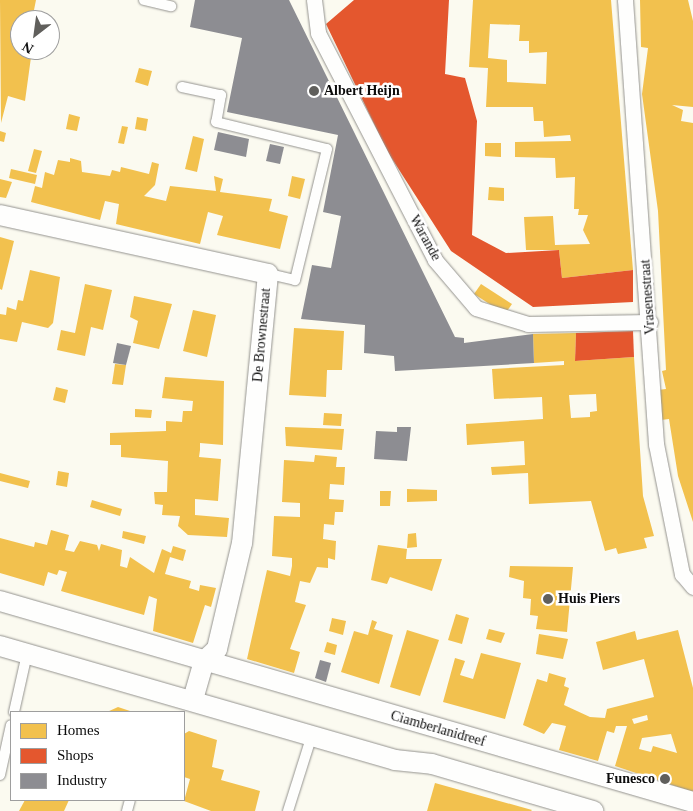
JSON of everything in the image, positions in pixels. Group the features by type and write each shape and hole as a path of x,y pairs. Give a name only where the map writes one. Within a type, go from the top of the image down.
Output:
{"street":[{"name":"Warande","path":"314,0 318,33 435,260 476,308 528,324 650,322"},
{"name":"Vrasenestraat","path":"625,0 650,322 656,444 682,574 693,587"},
{"name":"De Brownestraat","path":"0,215 268,274 242,543 217,649 204,661"},
{"name":"Ciamberlanidreef","path":"0,602 204,661 675,804 693,802"},
{"path":"0,646 193,699 312,735 593,811"},
{"path":"193,699 204,661"}],"lane":[{"path":"144,0 171,6"},
{"path":"182,87 221,95 216,122 327,149 296,280 268,274"},
{"path":"14,711 27,654"},
{"path":"0,775 10,730"},
{"path":"288,811 312,735"}],"building: Homes":[{"path":"0,0 36,0 34,10 10,10 10,60 31,60 25,101 8,96 1,123"},
{"path":"473,0 611,0 633,270 562,278 559,250 526,250 524,217 553,216 555,245 590,244 583,230 588,215 578,215 579,209 574,209 575,177 556,178 555,158 515,157 515,142 571,141 570,135 544,137 543,121 534,121 533,107 486,107 488,68 469,67","holes":["490,24 520,25 519,41 529,41 529,53 547,52 546,84 507,82 507,60 488,58"]},
{"path":"640,0 688,0 693,21 693,107 672,105 683,110 681,121 693,123 693,522 678,476 669,419 661,420 658,390 666,389 662,371 666,370 658,211 642,94 648,48 641,47"},
{"path":"139,68 152,71 148,86 135,82"},
{"path":"69,114 80,117 77,131 66,129"},
{"path":"137,117 148,119 146,131 135,129"},
{"path":"122,126 128,127 124,144 118,143"},
{"path":"0,131 6,133 4,142 0,141"},
{"path":"193,136 204,139 197,172 185,169"},
{"path":"485,143 501,143 501,157 485,156"},
{"path":"34,149 42,151 36,173 28,171"},
{"path":"70,158 81,161 82,172 110,176 112,170 120,172 121,167 149,174 152,162 159,164 155,185 144,196 166,201 170,186 216,191 214,176 223,179 220,192 272,199 269,211 288,216 280,249 217,235 223,216 208,212 200,244 116,224 119,204 105,201 100,220 31,202 35,186 42,188 45,172 54,175 58,160 70,162"},
{"path":"11,169 37,175 35,184 9,178"},
{"path":"292,176 305,179 300,199 288,196"},
{"path":"0,179 12,182 6,198 0,197"},
{"path":"489,187 504,188 504,201 488,200"},
{"path":"0,237 14,241 2,290 0,289"},
{"path":"30,270 60,277 53,323 48,328 22,322 17,342 0,339 0,314 6,315 7,307 16,310 18,300 23,301"},
{"path":"85,284 112,290 103,330 91,327 85,356 57,350 61,330 75,333"},
{"path":"481,284 512,304 505,314 474,294"},
{"path":"134,296 172,304 159,349 133,343 138,321 130,317"},
{"path":"193,310 216,315 207,357 183,351"},
{"path":"294,328 344,331 342,370 327,370 326,397 289,395"},
{"path":"576,333 575,361 634,357 643,496 654,536 644,538 647,548 618,554 616,548 605,551 591,501 529,504 528,473 492,475 491,467 525,465 524,441 467,445 466,424 543,419 542,397 494,399 492,369 564,365 564,361 534,363 533,334","holes":["596,394 597,411 590,412 590,417 571,418 569,395"]},
{"path":"115,364 126,365 123,385 112,384"},
{"path":"165,377 224,381 223,445 200,443 199,457 221,459 218,501 195,499 195,515 229,518 227,537 188,535 178,526 180,516 162,515 163,505 155,504 154,492 167,492 168,461 121,457 121,445 110,445 110,433 166,431 166,421 182,422 183,411 192,411 193,401 162,398"},
{"path":"56,387 68,390 65,403 53,400"},
{"path":"135,409 152,410 151,418 135,417"},
{"path":"324,413 342,414 341,426 323,425"},
{"path":"285,427 344,429 342,450 286,446"},
{"path":"315,455 337,457 336,467 345,467 344,485 330,484 329,499 344,500 343,512 335,512 334,525 324,524 323,539 336,541 335,560 328,558 328,568 317,567 310,583 300,581 295,602 306,605 290,649 300,652 294,673 247,659 267,570 290,576 292,566 292,558 272,556 274,516 300,517 300,503 282,502 284,460 314,462"},
{"path":"58,471 69,473 67,487 56,485"},
{"path":"0,473 30,481 28,488 0,481"},
{"path":"407,489 437,490 437,501 407,502"},
{"path":"380,491 391,491 390,506 380,506"},
{"path":"92,500 122,509 120,516 90,507"},
{"path":"51,530 69,535 65,550 74,552 80,541 97,545 99,551 101,544 122,550 120,566 127,568 130,557 154,573 162,549 171,553 173,546 186,550 183,561 170,557 165,574 191,581 189,588 199,591 200,585 216,588 211,607 205,605 193,643 153,631 157,599 149,596 144,615 61,591 67,572 59,570 57,575 48,572 44,586 0,573 0,538 34,547 35,542 47,545"},
{"path":"123,531 146,536 144,544 122,538"},
{"path":"416,533 417,547 407,548 408,534"},
{"path":"378,545 407,549 406,559 442,559 432,591 390,577 387,584 371,580"},
{"name":"Huis Piers","path":"510,566 573,567 567,632 536,629 538,616 530,615 531,599 523,598 524,581 509,577"},
{"path":"456,614 469,618 462,644 448,640"},
{"path":"332,618 346,621 343,635 329,631"},
{"path":"372,620 377,622 374,629 393,635 379,684 341,672 354,631 368,635"},
{"path":"489,629 505,633 501,643 486,639"},
{"path":"407,630 439,640 420,696 390,687"},
{"path":"678,630 693,688 693,792 615,766 627,726 616,726 614,733 607,731 598,761 559,750 566,726 552,723 544,734 523,725 537,679 547,682 549,673 566,678 564,686 569,688 564,705 590,717 605,718 607,709 654,697 644,659 603,670 596,642 635,631 637,640","holes":["647,715 648,720 634,724 632,719","671,734 677,753 653,746 651,752 639,749 642,738"]},
{"path":"539,634 568,639 563,659 536,654"},
{"path":"327,642 337,645 335,655 324,652"},
{"path":"481,653 521,663 505,719 443,702 455,658 465,661 460,675 473,679"},
{"path":"118,707 130,711 109,711"},
{"path":"189,731 217,740 212,767 224,770 221,780 260,791 255,811 211,811 184,801 190,779 185,777 185,733"},
{"path":"435,783 532,810 427,811"},
{"path":"24,801 69,801 64,811 19,811"}],"building: Shops":[{"path":"354,0 449,0 445,74 465,78 477,121 472,235 506,253 559,250 562,278 633,270 633,302 533,307 451,251 387,151 326,24"},
{"path":"633,331 634,357 575,361 576,333"}],"building: Industry":[{"path":"195,0 289,0 455,337 464,338 464,343 533,334 534,363 395,371 394,356 364,353 365,325 301,319 312,265 331,268 341,216 323,212 338,135 227,112 242,38 190,27"},
{"path":"218,132 249,139 246,157 214,150"},
{"path":"270,144 284,147 280,164 266,161"},
{"path":"117,343 131,346 126,365 113,363"},
{"path":"397,427 411,427 407,461 374,459 376,431 397,432"},
{"path":"320,660 331,663 326,682 315,678"}],"place":[{"name":"Albert Heijn","path":"314,91"},
{"name":"Huis Piers","path":"548,599"},
{"name":"Funesco","path":"665,779"}]}
